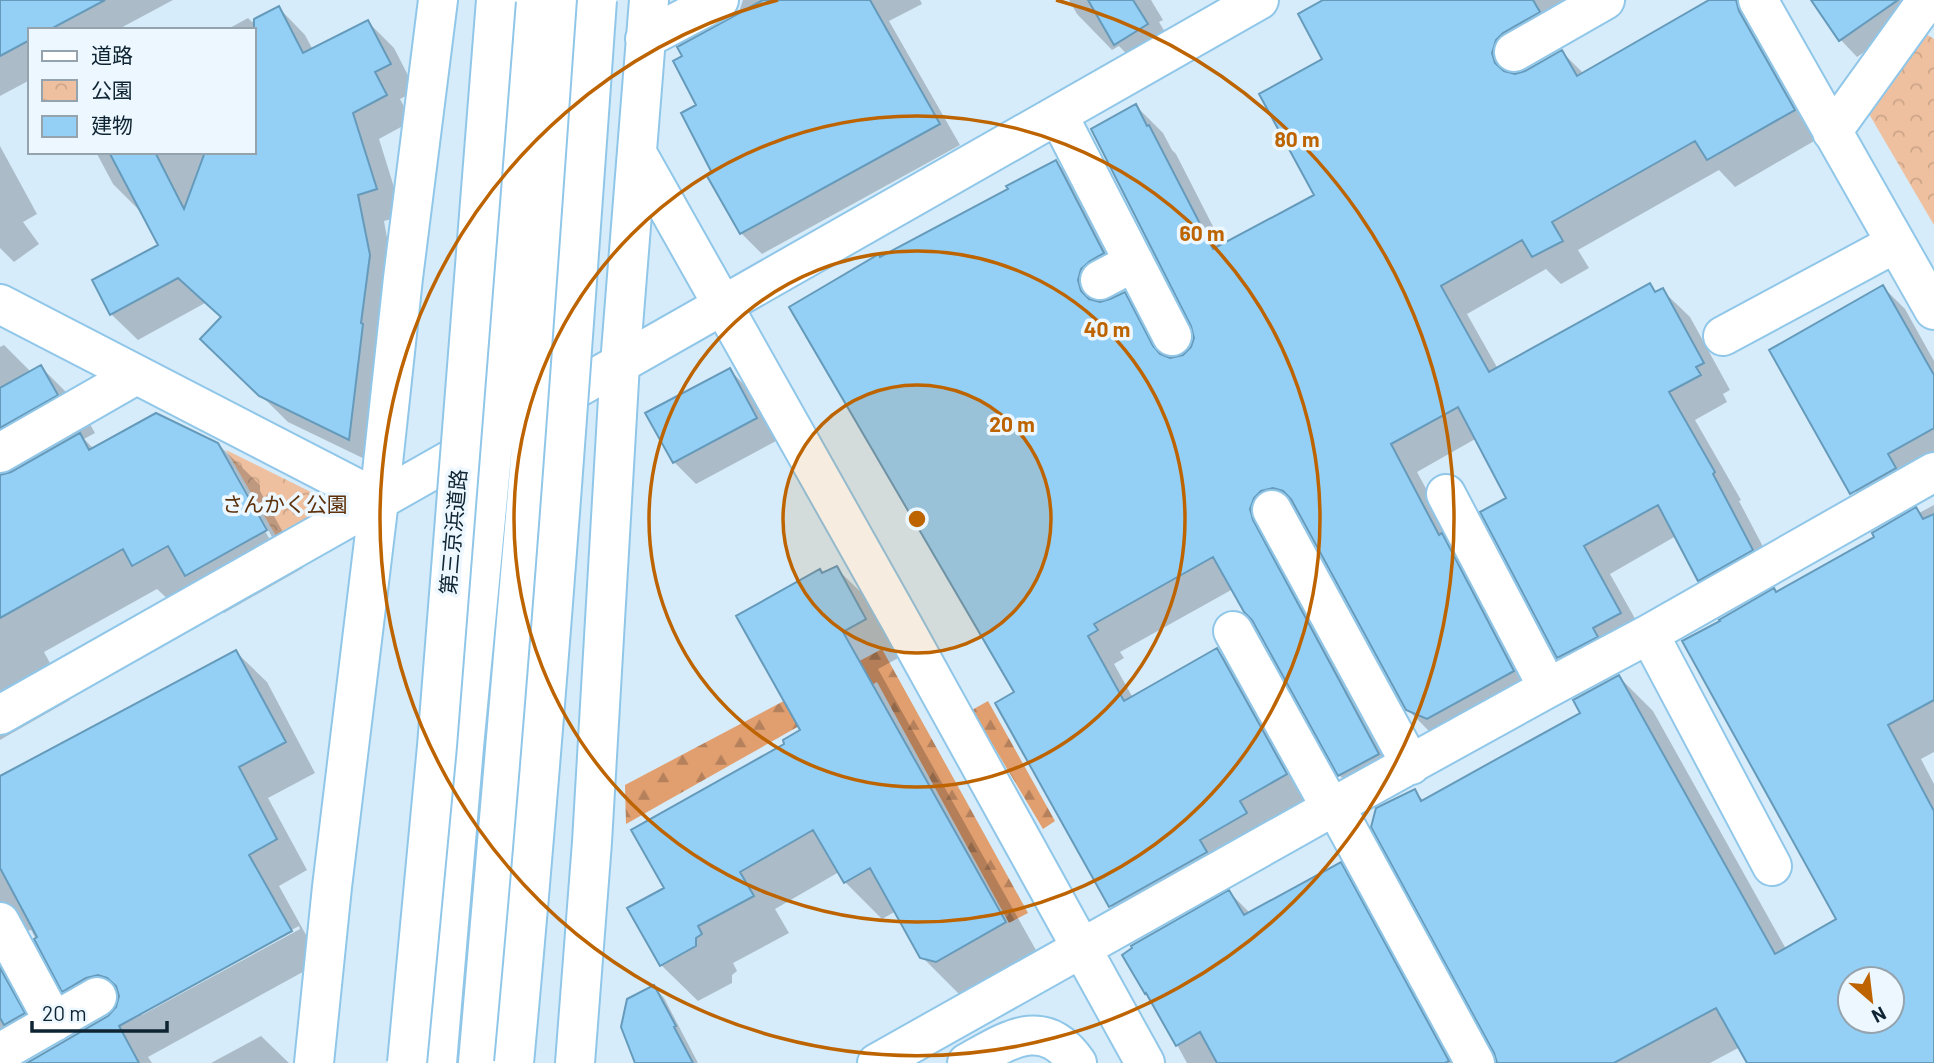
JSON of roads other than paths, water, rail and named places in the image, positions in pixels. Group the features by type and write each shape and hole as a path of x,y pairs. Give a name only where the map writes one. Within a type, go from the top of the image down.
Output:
{"main road":[{"path":"314,1063 331,887 379,500 402,278 439,0"},
{"name":"第三京浜道路","path":"407,1063 437,746 496,0"},
{"path":"437,1063 494,434 529,0"},
{"path":"478,1063 534,412 563,0"},
{"path":"514,1063 566,451 597,0"},
{"path":"575,1063 592,842 620,364 649,0"},
{"path":"646,39 719,0"},
{"path":"0,715 723,307 1259,0"},
{"path":"1514,52 1605,0"},
{"path":"1758,0 1934,310"},
{"path":"1832,132 1927,0"},
{"path":"1058,115 1172,336"},
{"path":"637,153 1145,1063"},
{"path":"1723,337 1896,243"},
{"path":"1100,280 1134,262"},
{"path":"0,304 379,500"},
{"path":"0,453 136,375"},
{"path":"877,1063 1934,472"},
{"path":"1447,494 1548,688"},
{"path":"1272,509 1411,765"},
{"path":"1233,631 1475,1063"},
{"path":"1648,634 1772,866"},
{"path":"0,922 54,1021"},
{"path":"10,1046 97,997"},
{"path":"990,1000 1011,1039"},
{"path":"967,1063 1011,1039 1037,1034 1055,1041 1070,1053 1077,1063"}],"park label":[{"name":"さんかく公園","path":"285,505"}]}
